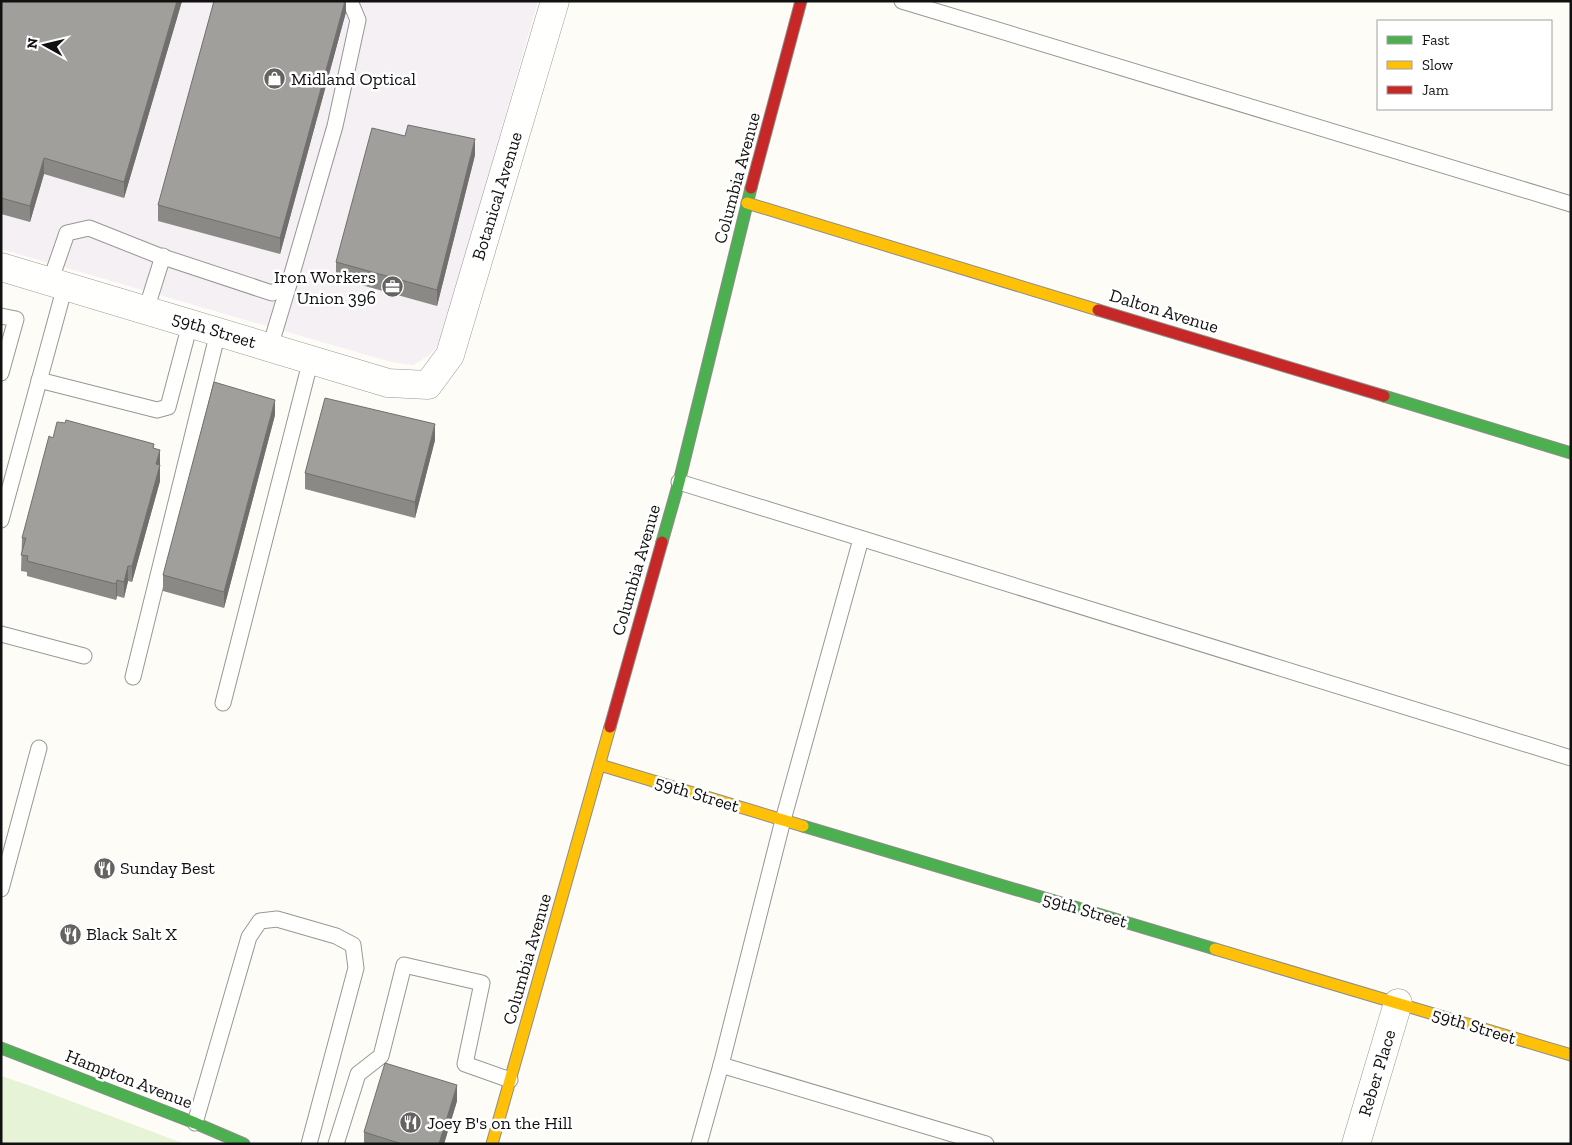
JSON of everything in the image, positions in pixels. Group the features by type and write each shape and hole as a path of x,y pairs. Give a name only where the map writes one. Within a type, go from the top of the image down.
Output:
{"street":[{"name":"Botanical Avenue","path":"428,385 450,355 555,1"},
{"name":"Columbia Avenue","path":"492,1144 679,482 748,203 801,1"},
{"name":"Dalton Avenue","path":"748,203 1571,453"},
{"name":"59th Street","path":"1,267 388,383 428,385"},
{"name":"59th Street","path":"600,765 1571,1055"},
{"name":"Reber Place","path":"1356,1144 1398,1003"},
{"name":"Hampton Avenue","path":"1,1048 195,1123 244,1144"}],"lane":[{"path":"270,347 334,126 343,88 358,20 350,1"},
{"path":"902,1 1571,204"},
{"path":"1,520 39,380 67,233 89,228 163,256 272,293 289,284"},
{"path":"146,310 163,256"},
{"path":"1,316 16,320 1,373"},
{"path":"39,380 158,410 168,406 190,324"},
{"path":"133,676 218,332"},
{"path":"223,703 311,360"},
{"path":"679,482 1571,758"},
{"path":"699,1144 783,820 861,538"},
{"path":"1,634 84,656"},
{"path":"1,889 40,748"},
{"path":"195,1123 249,937 260,921 277,919 336,936 352,945 354,953 356,968 309,1144"},
{"path":"336,1144 358,1074 381,1056 404,964 482,983 465,1064 510,1080"},
{"path":"721,1065 986,1144"}],"shaded area":[{"path":"1,1 538,1 440,343 428,356 413,365 391,362 1,249"}],"green space":[{"path":"1,1076 28,1085 185,1144 1,1144"}],"building":[{"path":"1,1 177,1 124,182 44,158 30,206 1,198"},
{"path":"214,1 345,1 280,238 158,205"},
{"path":"408,125 475,139 437,290 336,262 372,128 405,136"},
{"path":"214,382 275,400 224,592 163,575"},
{"path":"325,398 435,424 415,502 305,473"},
{"path":"66,420 154,444 153,448 160,450 156,464 160,465 132,566 128,566 124,582 117,580 116,584 27,561 28,556 21,555 26,538 22,538 49,436 53,438 57,422 65,423"},
{"name":"Joey B's on the Hill","path":"385,1063 457,1085 439,1144 402,1144 364,1132"}],"traffic: fast":[{"path":"662,542 679,482 751,188"},
{"path":"1384,396 1571,453"},
{"path":"803,826 1215,949"},
{"path":"1,1048 195,1123 244,1144"}],"traffic: slow":[{"path":"747,203 1098,310"},
{"path":"492,1144 610,727"},
{"path":"600,765 803,826"},
{"path":"1215,949 1571,1055"}],"traffic: jam":[{"path":"751,188 801,1"},
{"path":"1098,310 1384,396"},
{"path":"610,727 662,542"}],"place":[{"name":"Midland Optical","path":"275,79"},
{"name":"Iron Workers Union 396","path":"392,287"},
{"name":"Sunday Best","path":"104,868"},
{"name":"Black Salt X","path":"70,934"},
{"name":"Joey B's on the Hill","path":"411,1123"}]}
